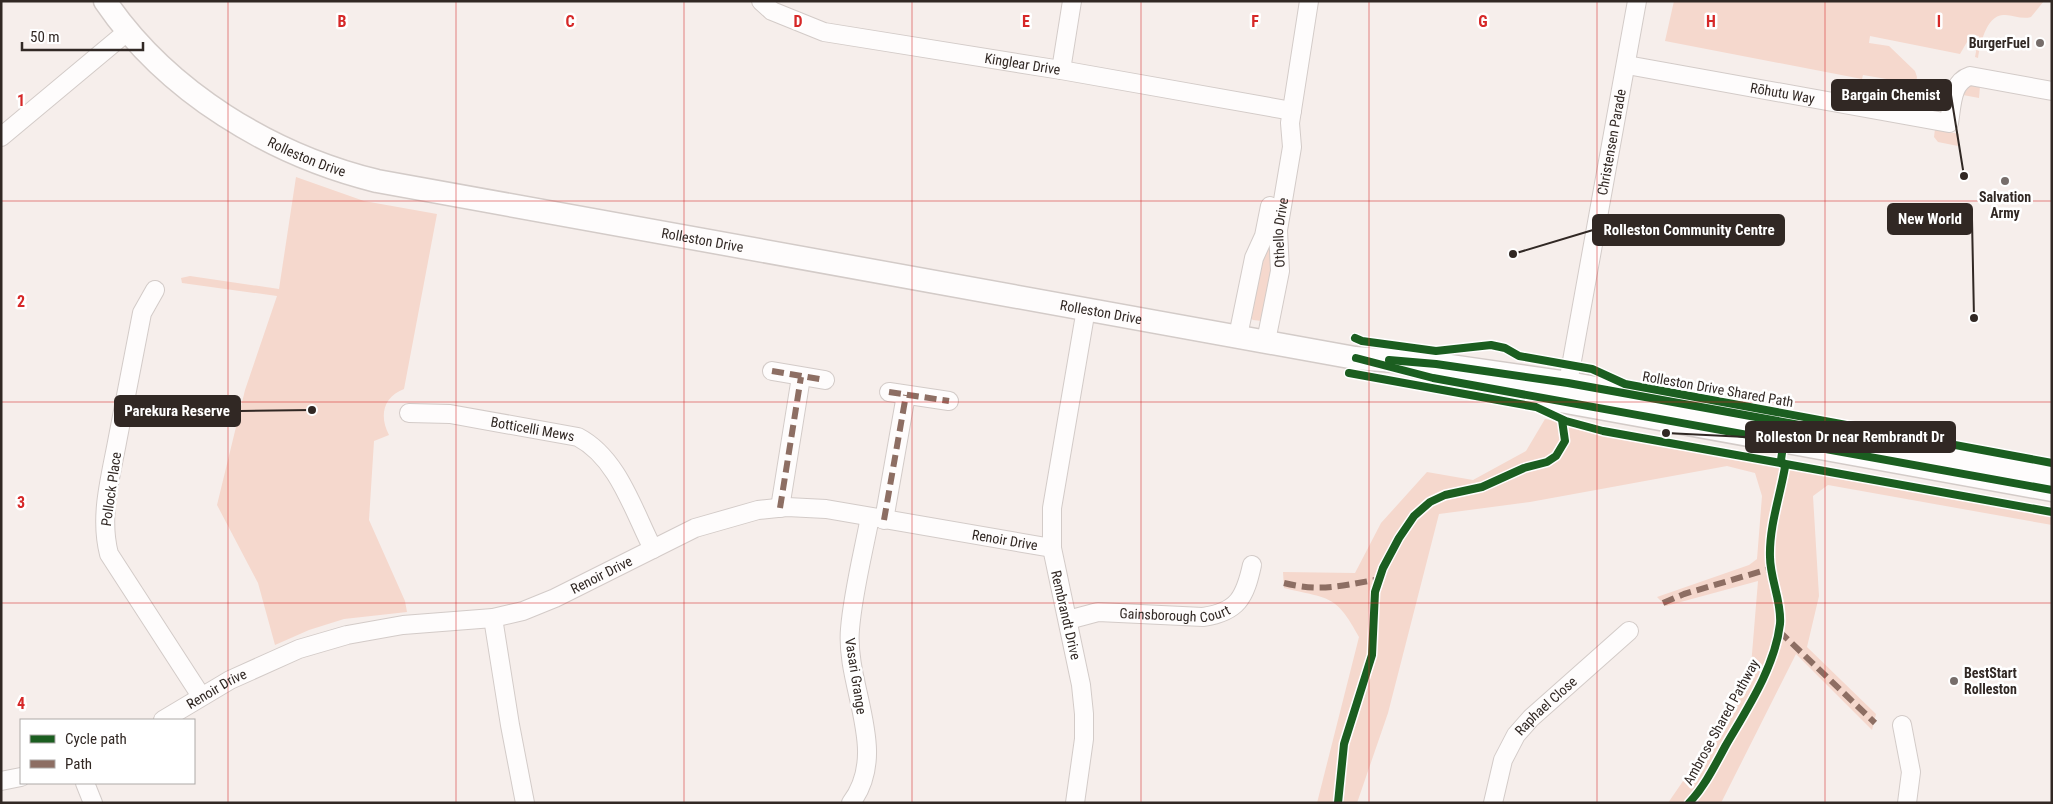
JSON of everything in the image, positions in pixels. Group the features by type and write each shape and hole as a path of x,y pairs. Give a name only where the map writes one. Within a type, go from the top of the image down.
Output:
{"main road":[{"name":"Rolleston Drive","path":"105,1 128,31 174,78 218,110 282,146 350,174 430,192 1356,358 1436,364 2052,490"},
{"name":"Rolleston Drive","path":"1566,392 2052,471"}],"street":[{"name":"Kinglear Drive","path":"761,1 772,11 824,32 1061,70 1291,117"},
{"path":"1061,70 1072,1"},
{"name":"Othello Drive","path":"1238,336 1254,258 1266,230 1282,145 1291,117 1309,1"},
{"name":"Christensen Parade","path":"1566,392 1627,65 1637,1"},
{"path":"1,137 128,31"},
{"name":"Rōhutu Way","path":"1627,65 1955,124 1955,89 1960,81 1970,76 2052,90"},
{"name":"Othello Drive","path":"1266,341 1280,271 1278,230 1292,147 1291,117"},
{"name":"Pollock Place","path":"155,290 142,313 108,489 104,520 105,537 109,554 201,696"},
{"name":"Rembrandt Drive","path":"1075,803 1084,739 1084,714 1081,685 1052,548 1052,508 1086,309"},
{"path":"772,371 825,380"},
{"path":"780,508 801,377"},
{"name":"Vasari Grange","path":"851,803 863,782 867,760 863,717 851,655 850,630 877,518 897,394 948,401"},
{"name":"Botticelli Mews","path":"409,413 450,414 578,437 593,445 605,457 620,482 653,549"},
{"name":"Renoir Drive","path":"165,719 201,696 265,663 321,642 403,625 493,618 523,611 555,598 695,528 724,518 780,508 826,509 1052,548"},
{"name":"Gainsborough Court","path":"1068,620 1098,612 1215,615 1229,610 1239,601 1248,584 1252,565"},
{"path":"493,618 525,803"},
{"name":"Raphael Close","path":"1493,803 1503,760 1516,735 1531,718 1629,631"},
{"path":"1902,725 1911,772 1907,803"},
{"path":"1,781 20,777"},
{"path":"86,784 93,803"}],"shaded area":[{"path":"1674,1 2044,1 2031,17 2003,15 1992,20 1985,32 1978,58 1975,57 1979,36 1971,35 1960,54 1870,36 1869,43 1889,46 1915,71 1917,77 1916,84 1863,75 1862,79 1665,41"},
{"path":"1970,85 1980,86 1979,98 1963,95"},
{"path":"1935,129 1959,134 1958,146 1938,142 1934,137"},
{"path":"296,177 364,201 437,214 404,389 391,397 385,408 384,421 389,435 374,441 369,520 405,601 407,612 344,619 309,630 275,645 258,583 217,505 245,390 277,296 182,283 181,278 190,276 279,289"},
{"path":"1268,238 1277,259 1262,321 1253,320 1250,318 1257,263"},
{"path":"1545,419 2052,508 2052,525 1828,485 1813,496 1819,596 1807,647 1876,714 1872,730 1796,654 1721,803 1668,803 1718,730 1750,678 1758,581 1666,606 1657,597 1749,565 1757,559 1762,496 1755,473 1727,466 1530,502 1439,514 1388,713 1357,803 1317,803 1359,637 1344,613 1330,600 1284,588 1283,572 1355,573 1381,523 1427,472 1473,480 1526,451"}],"marked path":[{"path":"772,371 825,380"},
{"path":"780,508 801,377"},
{"path":"889,392 949,401"},
{"path":"884,520 906,395"},
{"path":"1663,603 1684,594 1769,569"},
{"path":"1284,583 1319,588 1375,580"},
{"path":"1779,631 1875,723"}],"cycle path":[{"name":"Rolleston Drive Shared Path","path":"1355,338 1362,341 1436,351 1491,345 1505,348 1519,356 1592,369 1625,384 2052,463"},
{"path":"1356,358 1433,378 2052,490"},
{"path":"1389,360 1436,364 1568,383 1894,442"},
{"path":"1349,373 1536,407 1566,421 1603,431 2052,512"},
{"path":"1338,803 1344,744 1372,655 1375,592 1383,568 1399,538 1414,516 1430,502 1445,495 1482,487 1524,468 1547,462 1556,456 1565,441 1562,420"},
{"name":"Ambrose Shared Pathway","path":"1689,803 1700,790 1751,702 1766,672 1777,640 1780,616 1772,574 1770,546 1785,467 1781,460 1785,432"}],"place":[{"name":"BurgerFuel","path":"2040,43"},
{"name":"Bargain Chemist","path":"1964,176"},
{"name":"Salvation Army","path":"2005,181"},
{"name":"Rolleston Community Centre","path":"1513,254"},
{"name":"New World","path":"1974,318"},
{"name":"Parekura Reserve","path":"312,410"},
{"name":"Rolleston Dr near Rembrandt Dr","path":"1666,433"},
{"name":"BestStart Rolleston","path":"1954,681"}]}
